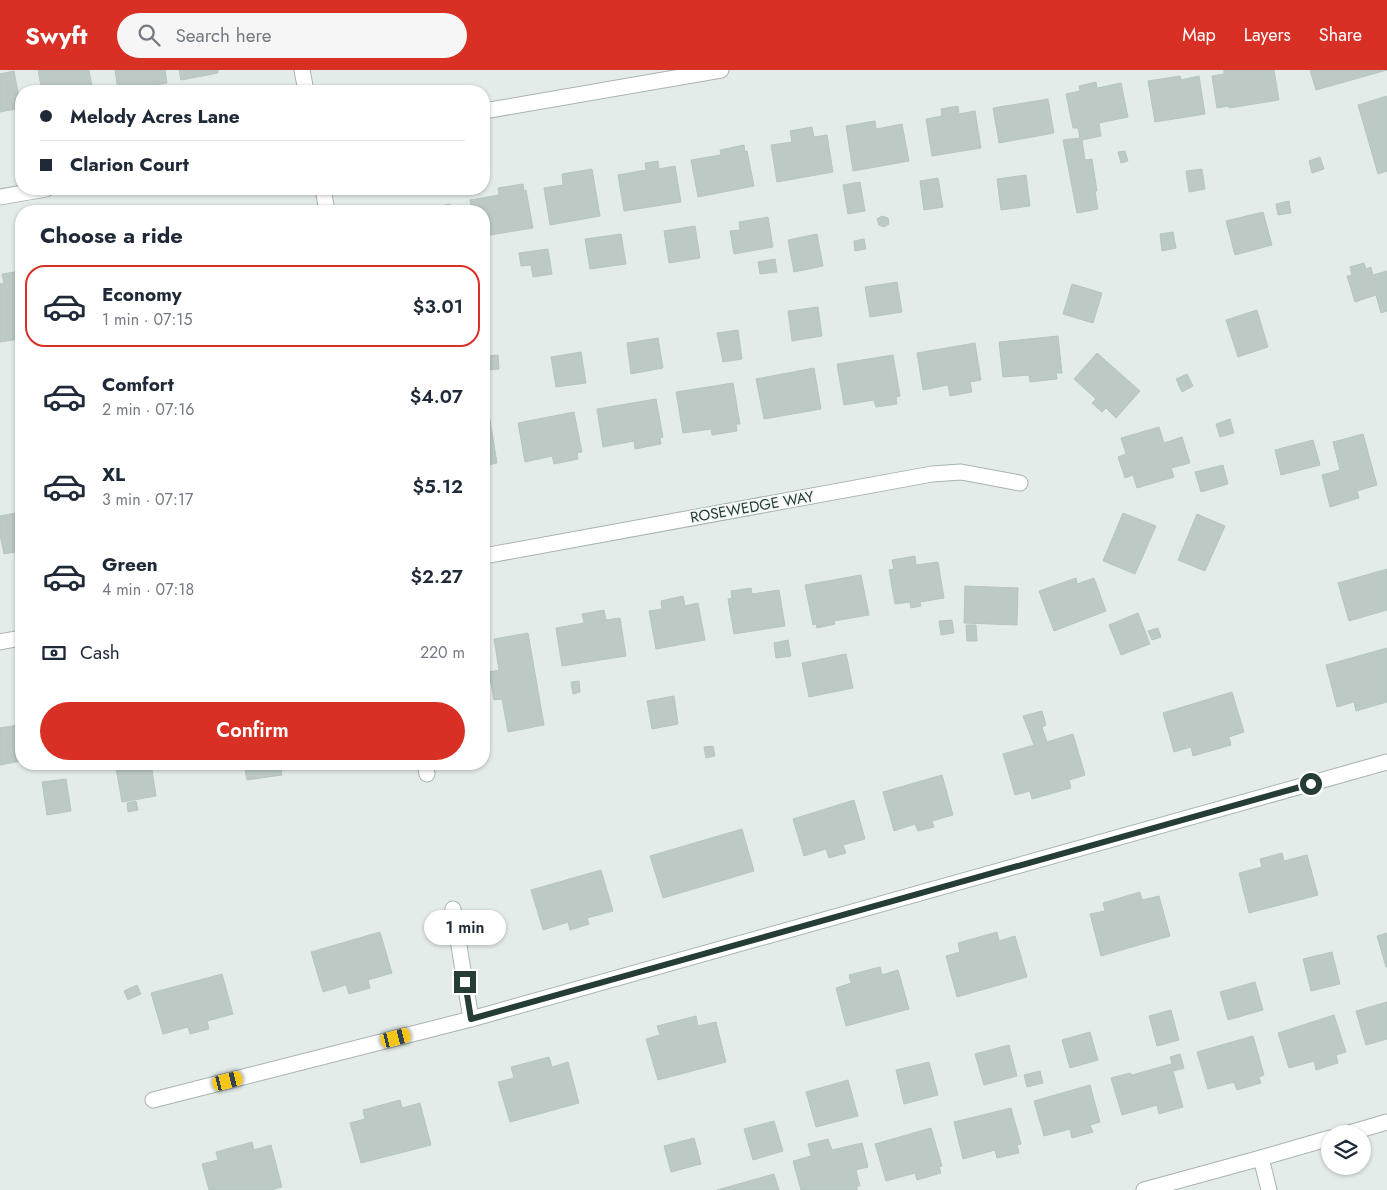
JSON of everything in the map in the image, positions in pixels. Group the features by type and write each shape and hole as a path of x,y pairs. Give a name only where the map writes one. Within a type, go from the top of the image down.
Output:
{"street":[{"path":"302,70 305,85"},
{"path":"490,110 721,70"},
{"path":"0,197 15,194"},
{"name":"ROSEWEDGE WAY","path":"490,555 932,474 961,472 1020,483"},
{"path":"0,642 15,639"},
{"path":"153,1100 471,1019 1387,762"},
{"path":"453,909 471,1019"},
{"path":"1371,1127 1387,1122"},
{"path":"1144,1190 1321,1141"},
{"path":"1261,1158 1269,1190"}],"building":[{"path":"38,70 89,70 92,85 41,85"},
{"path":"115,70 165,70 167,83 117,85"},
{"path":"179,70 218,70 218,73 181,80"},
{"path":"1224,70 1274,70 1279,100 1229,108 1229,106 1217,108 1212,76 1224,74"},
{"path":"1310,70 1387,70 1316,90"},
{"path":"14,71 17,85 15,85 15,109 0,112 0,74"},
{"path":"1180,76 1181,80 1199,76 1205,114 1155,122 1148,81"},
{"path":"1096,82 1097,88 1121,83 1128,117 1099,123 1101,136 1082,140 1085,160 1092,159 1098,209 1077,213 1063,140 1080,138 1078,128 1073,128 1066,94 1080,91 1079,86"},
{"path":"1387,96 1387,171 1378,174 1358,105"},
{"path":"1048,99 1054,133 999,143 993,108"},
{"path":"958,106 959,114 975,111 981,148 932,156 926,119 942,116 941,109"},
{"path":"875,121 876,129 902,124 909,161 853,171 846,126"},
{"path":"812,127 814,137 827,135 833,172 777,182 771,145 792,142 790,131"},
{"path":"744,145 754,186 698,197 691,160 721,155 720,150"},
{"path":"1125,151 1128,161 1121,163 1118,152"},
{"path":"1320,157 1324,169 1312,173 1309,161"},
{"path":"658,161 659,169 675,166 681,202 624,211 618,175 646,170 645,163"},
{"path":"592,169 600,216 550,225 544,188 563,185 562,174"},
{"path":"1202,169 1205,189 1189,192 1186,171"},
{"path":"1026,175 1030,206 1001,210 997,179"},
{"path":"938,178 943,207 924,210 920,181"},
{"path":"860,182 865,211 848,214 843,185"},
{"path":"523,184 524,191 526,190 533,228 490,235 490,205 471,205 470,200 499,195 498,188"},
{"path":"1289,201 1291,213 1278,215 1276,204"},
{"path":"1263,212 1272,245 1235,255 1226,221"},
{"path":"882,216 888,218 889,224 884,227 879,225 877,219"},
{"path":"768,217 773,247 734,254 730,231 740,230 739,222"},
{"path":"695,226 700,258 669,263 664,231"},
{"path":"1173,232 1176,248 1162,251 1160,234"},
{"path":"621,234 626,264 590,269 585,239"},
{"path":"817,234 823,266 794,272 788,240"},
{"path":"864,239 866,249 855,251 854,241"},
{"path":"548,249 552,274 533,277 531,265 521,266 519,253"},
{"path":"775,259 777,272 760,274 758,262"},
{"path":"1364,263 1366,269 1371,267 1373,275 1387,271 1387,311 1381,313 1376,295 1355,302 1347,276 1352,275 1350,267"},
{"path":"15,272 15,340 0,342 0,284 4,283 2,274"},
{"path":"897,282 902,312 870,317 865,287"},
{"path":"1072,284 1102,293 1093,323 1063,314"},
{"path":"818,307 822,336 792,341 788,311"},
{"path":"1257,310 1268,347 1238,357 1226,320"},
{"path":"738,330 742,359 723,362 717,333"},
{"path":"1058,336 1062,373 1056,373 1057,379 1030,382 1029,375 1003,377 999,342"},
{"path":"658,338 663,368 631,374 627,343"},
{"path":"975,343 981,380 970,382 972,392 950,396 948,385 923,390 917,353"},
{"path":"581,352 586,383 556,387 551,357"},
{"path":"1097,353 1140,391 1116,418 1106,408 1102,412 1092,403 1096,399 1074,379"},
{"path":"498,355 499,369 490,370 490,356"},
{"path":"893,355 900,396 896,397 897,404 876,407 874,400 844,405 837,364"},
{"path":"814,368 821,409 764,419 756,379"},
{"path":"1187,374 1193,386 1182,392 1176,379"},
{"path":"733,383 740,424 736,424 737,431 712,435 711,429 683,433 676,392"},
{"path":"656,399 663,437 660,438 661,444 635,449 634,441 603,447 597,409"},
{"path":"574,412 582,452 577,453 578,459 554,464 552,456 525,462 518,423"},
{"path":"1230,419 1234,433 1220,437 1216,424"},
{"path":"490,420 497,463 490,465"},
{"path":"1159,427 1164,443 1182,437 1190,463 1171,468 1174,477 1137,488 1133,475 1125,478 1118,457 1126,454 1121,438"},
{"path":"1363,434 1377,485 1357,491 1359,498 1330,507 1322,475 1340,470 1333,442"},
{"path":"1313,440 1320,465 1281,475 1275,450"},
{"path":"1223,465 1228,484 1201,492 1195,472"},
{"path":"15,513 15,552 4,554 0,535 0,516"},
{"path":"1123,513 1156,526 1135,574 1103,561"},
{"path":"1197,514 1225,526 1205,571 1178,560"},
{"path":"915,556 916,565 938,562 944,598 920,602 921,606 911,608 910,602 895,604 889,570 894,569 892,560"},
{"path":"1387,569 1387,610 1349,621 1338,583"},
{"path":"861,575 869,615 834,621 835,624 817,628 816,624 813,625 805,585"},
{"path":"1076,578 1077,584 1094,578 1106,611 1054,631 1039,591"},
{"path":"965,586 1018,588 1017,625 964,623"},
{"path":"751,588 752,594 779,590 785,626 734,634 728,599 732,598 731,591"},
{"path":"683,596 685,606 698,603 705,640 656,649 649,611 662,609 661,601"},
{"path":"604,610 606,620 620,618 626,656 562,666 556,628 584,623 582,614"},
{"path":"1138,613 1150,644 1121,655 1109,625"},
{"path":"952,620 954,633 941,635 939,621"},
{"path":"966,625 976,625 977,641 967,641"},
{"path":"1158,628 1161,637 1152,640 1148,631"},
{"path":"528,633 544,725 508,732 502,699 494,700 490,678 490,672 499,670 494,639"},
{"path":"788,640 791,656 776,658 774,643"},
{"path":"1387,648 1387,702 1356,711 1354,702 1337,707 1326,665"},
{"path":"846,654 853,688 809,697 802,663"},
{"path":"579,681 580,692 573,694 571,682"},
{"path":"1232,692 1244,732 1229,737 1231,745 1193,756 1191,747 1174,752 1163,713"},
{"path":"674,696 678,724 652,729 647,701"},
{"path":"1042,711 1046,725 1042,727 1047,742 1073,734 1085,775 1069,780 1071,788 1032,799 1030,791 1015,795 1003,754 1034,745 1023,716"},
{"path":"15,726 15,762 0,765 0,728"},
{"path":"713,746 715,756 706,758 704,747"},
{"path":"116,770 152,770 156,796 122,802"},
{"path":"245,770 281,770 282,775 247,780"},
{"path":"942,775 953,815 932,821 934,827 918,831 915,824 894,831 883,792"},
{"path":"66,779 71,811 47,815 42,782"},
{"path":"854,800 865,839 843,845 846,853 829,858 826,849 804,856 793,819"},
{"path":"136,801 138,810 128,812 127,803"},
{"path":"742,829 754,871 663,898 650,856"},
{"path":"1282,853 1284,861 1307,855 1318,895 1249,913 1239,873 1262,867 1260,859"},
{"path":"601,870 613,911 587,918 589,924 570,930 568,922 543,930 531,890"},
{"path":"1140,892 1142,900 1159,896 1170,936 1101,956 1090,914 1105,911 1103,903"},
{"path":"380,932 392,973 368,980 370,988 349,994 346,985 323,992 311,952"},
{"path":"997,932 999,941 1015,936 1027,977 957,997 946,956 960,952 958,943"},
{"path":"1387,933 1387,967 1386,967 1377,936"},
{"path":"1332,952 1340,984 1311,991 1303,959"},
{"path":"880,967 882,975 898,970 909,1009 846,1026 836,988 851,983 849,975"},
{"path":"222,974 233,1014 207,1021 209,1029 190,1034 188,1027 163,1034 151,993"},
{"path":"1255,982 1263,1010 1228,1020 1220,992"},
{"path":"137,985 141,994 128,1000 124,991"},
{"path":"1387,1002 1387,1039 1366,1045 1356,1011"},
{"path":"1171,1010 1179,1040 1157,1046 1149,1016"},
{"path":"1334,1015 1346,1052 1336,1055 1338,1063 1316,1070 1314,1061 1289,1068 1278,1033"},
{"path":"696,1016 698,1026 716,1022 726,1062 658,1080 646,1039 660,1035 657,1026"},
{"path":"1090,1032 1098,1060 1070,1068 1062,1040"},
{"path":"1253,1036 1264,1075 1259,1077 1261,1083 1237,1090 1234,1082 1208,1089 1197,1052"},
{"path":"1009,1045 1017,1076 984,1085 975,1054"},
{"path":"1180,1054 1184,1068 1174,1071 1170,1057"},
{"path":"549,1057 552,1067 568,1062 579,1103 510,1122 498,1082 514,1078 511,1067"},
{"path":"929,1062 938,1095 904,1104 896,1070"},
{"path":"1171,1064 1183,1107 1159,1114 1157,1105 1122,1115 1111,1078 1130,1073 1132,1075"},
{"path":"1040,1071 1043,1083 1027,1087 1024,1075"},
{"path":"848,1080 858,1116 816,1127 806,1092"},
{"path":"1090,1085 1100,1122 1090,1125 1093,1132 1072,1138 1070,1129 1044,1136 1034,1101"},
{"path":"400,1100 402,1108 420,1103 431,1145 361,1163 350,1123 365,1119 363,1110"},
{"path":"1011,1108 1021,1144 1017,1145 1019,1153 997,1158 995,1150 963,1159 954,1122"},
{"path":"774,1121 783,1151 753,1160 744,1129"},
{"path":"931,1128 942,1166 939,1167 941,1173 917,1180 915,1173 886,1181 875,1144"},
{"path":"694,1138 701,1164 671,1172 664,1146"},
{"path":"828,1139 832,1150 862,1143 868,1167 856,1170 860,1186 857,1186 857,1190 801,1190 793,1161 811,1156 808,1144"},
{"path":"252,1142 254,1150 271,1145 282,1187 271,1190 209,1190 202,1164 218,1160 216,1152"},
{"path":"774,1174 779,1190 717,1190"}],"route":[{"path":"465,982 471,1019 1311,784"}]}
